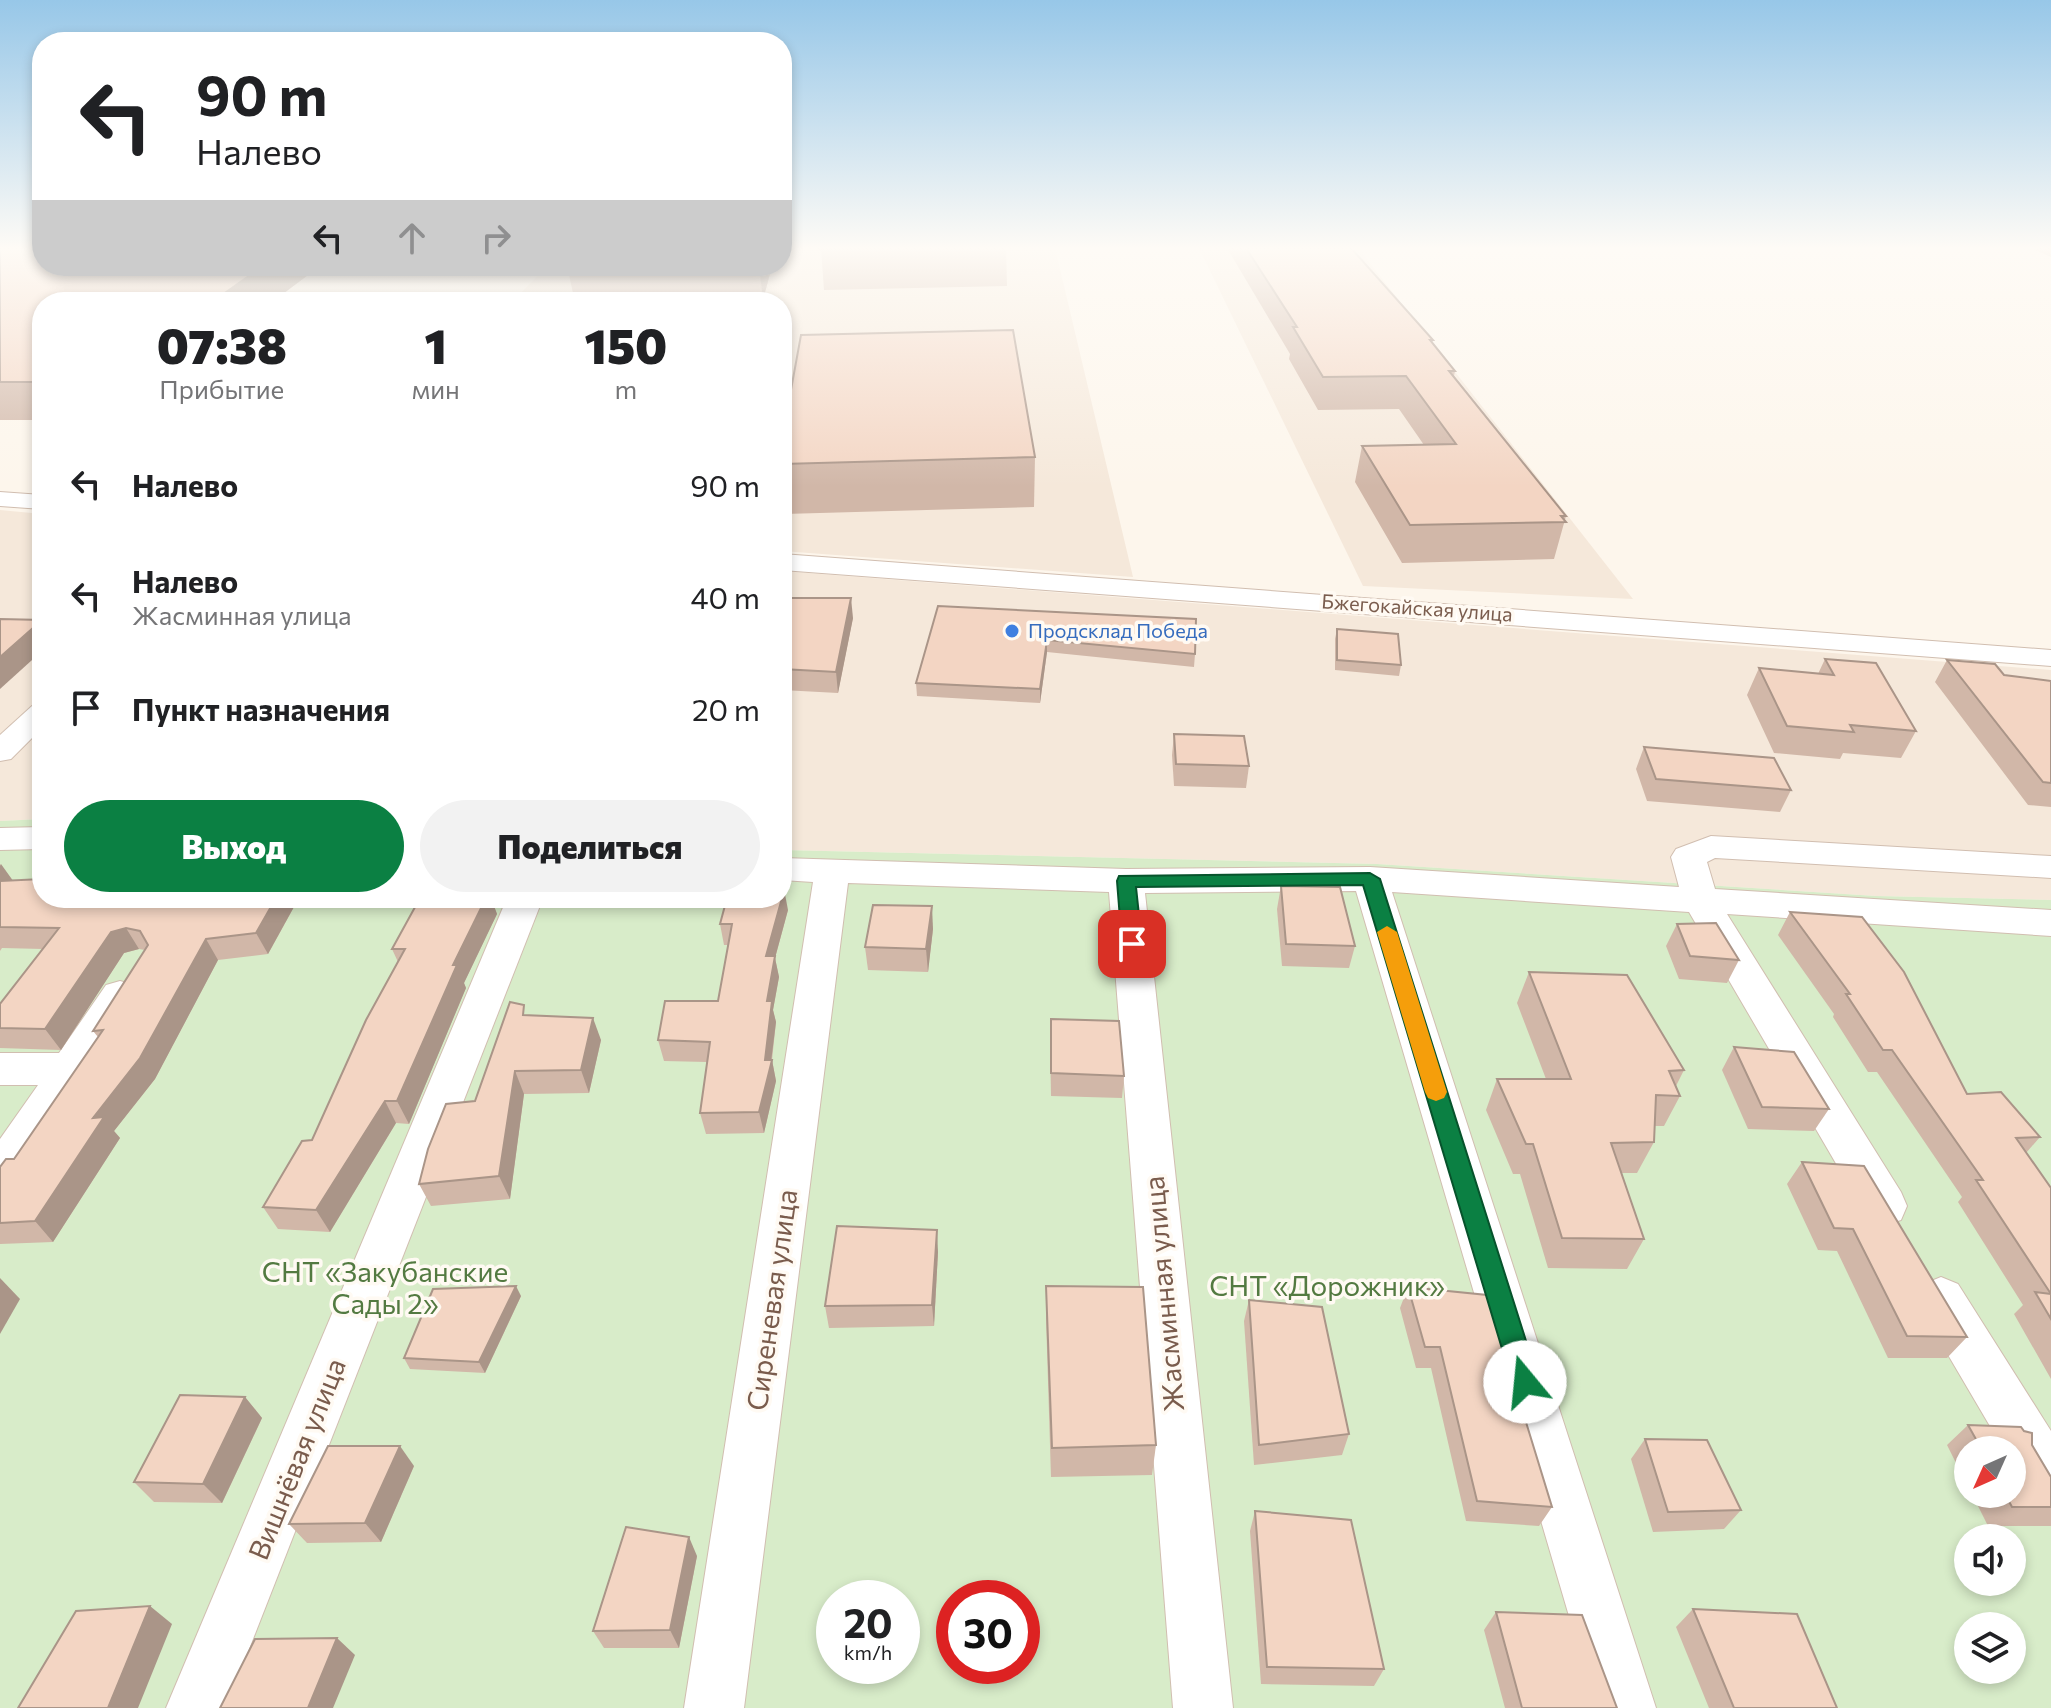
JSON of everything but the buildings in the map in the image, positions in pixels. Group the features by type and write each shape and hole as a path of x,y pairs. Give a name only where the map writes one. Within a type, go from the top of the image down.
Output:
{"street":[{"path":"0,499 32,501"},
{"name":"Бжегокайская улица","path":"792,563 1601,621 2051,658"},
{"path":"0,752 32,722"},
{"path":"0,839 32,838"},
{"path":"2051,867 1711,847 1688,857 1701,902 2051,1480"},
{"path":"792,871 830,880 1370,879 2051,923"},
{"path":"1370,879 1626,1708"},
{"name":"Сиреневая улица","path":"714,1708 830,880"},
{"name":"Жасминная улица","path":"1126,881 1203,1708"},
{"name":"Вишнёвая улица","path":"196,1708 521,908"},
{"path":"0,1175 74,1069 140,965"},
{"path":"0,1069 74,1069"}],"shaded area":[{"path":"792,328 1074,328 1133,577 792,552"},
{"path":"1238,328 1420,328 1633,599 1363,586"},
{"path":"0,510 32,513 32,819 0,821"},
{"path":"792,572 2051,670 2051,900 1876,896 1377,864 792,850"}],"green space":[{"name":"СНТ «Дорожник»","path":"32,819 32,908 792,908 792,850 1377,864 1876,896 2051,900 2051,1708 0,1708 0,821"}],"slow traffic":[{"path":"1387,932 1436,1092"}],"place":[{"name":"Продсклад Победа","path":"1012,631"}],"route":[{"path":"1132,944 1126,881 1370,879 1525,1382"}],"park label":[{"name":"СНТ «Закубанские Сады 2»","path":"385,1288"}]}
